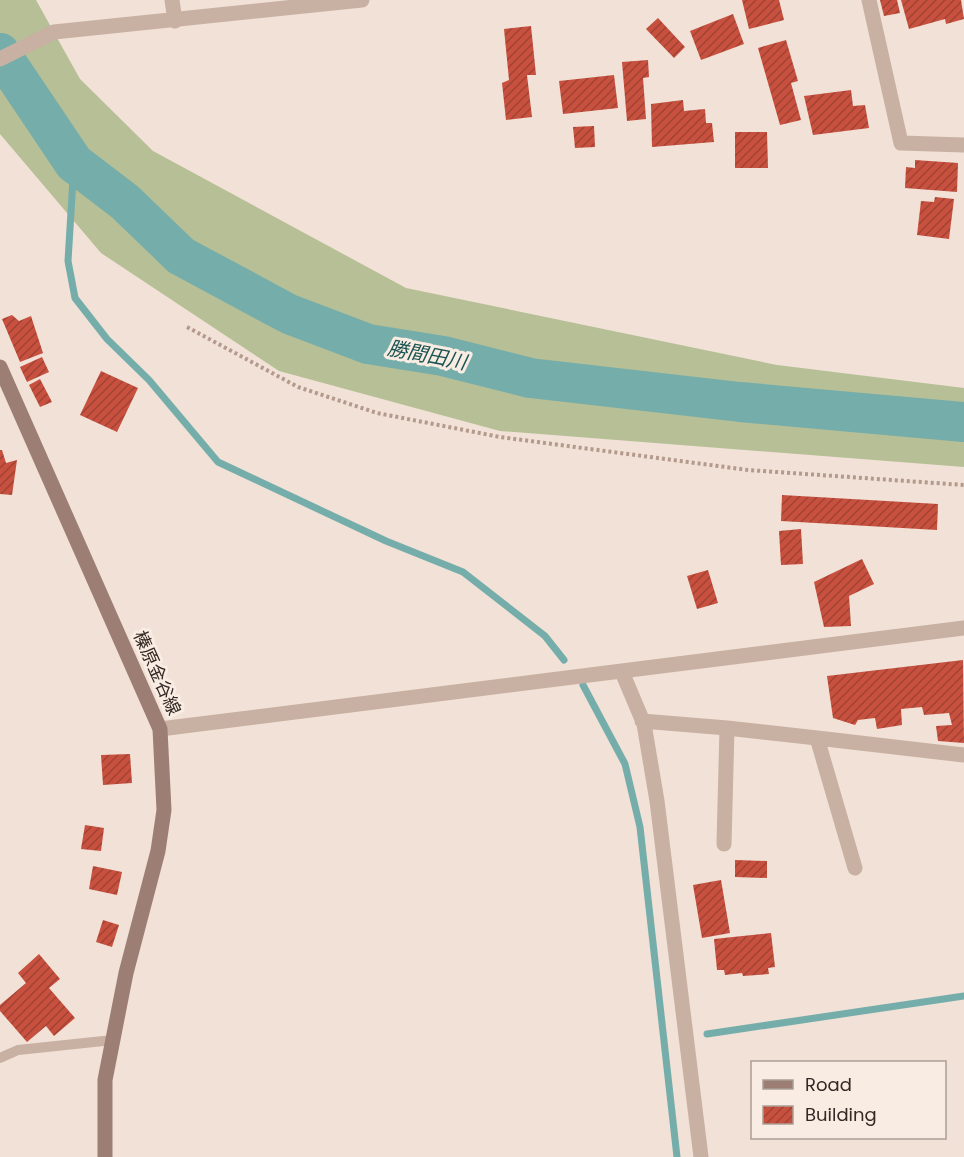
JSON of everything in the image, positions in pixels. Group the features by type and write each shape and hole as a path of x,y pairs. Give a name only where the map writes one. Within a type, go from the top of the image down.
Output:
{"main road":[{"name":"榛原金谷線","path":"0,367 160,729 164,810 158,851 126,973 105,1080 105,1157"}],"street":[{"path":"172,0 175,21"},
{"path":"0,59 54,32 362,0"},
{"path":"869,0 902,142 964,145"},
{"path":"160,729 964,628"},
{"path":"622,672 642,721 657,801 701,1157"},
{"path":"642,721 964,754"},
{"path":"724,844 727,728"},
{"path":"817,738 855,868"}],"lane":[{"path":"0,1058 18,1050 112,1040"}],"path":[{"path":"187,327 298,387 377,413 500,437 748,470 964,485"}],"green space":[{"path":"0,0 36,0 80,79 153,151 406,288 777,365 964,388 964,467 500,431 279,371 101,253 0,134"}],"building":[{"path":"742,0 779,0 784,20 749,29"},
{"path":"880,0 897,0 900,13 884,16"},
{"path":"901,0 961,0 964,19 946,24 945,19 909,29"},
{"path":"733,14 744,44 701,60 690,31"},
{"path":"658,18 685,47 674,58 646,29"},
{"path":"531,26 536,75 527,75 532,117 506,120 502,83 509,80 504,29"},
{"path":"786,40 798,81 791,83 801,120 780,125 758,48"},
{"path":"648,60 649,77 643,78 646,119 627,121 622,62"},
{"path":"614,75 618,108 563,114 559,81"},
{"path":"851,90 853,106 865,105 869,128 813,135 804,96"},
{"path":"683,100 684,111 705,109 706,123 712,123 714,142 652,147 651,104"},
{"path":"594,126 595,147 575,148 573,127"},
{"path":"735,132 767,132 768,168 735,168"},
{"path":"915,160 958,163 957,192 905,188 906,167 915,168"},
{"path":"935,197 954,199 949,239 917,235 921,201 934,202"},
{"path":"12,315 19,321 31,316 43,353 20,362 2,319"},
{"path":"42,357 49,372 27,382 20,367"},
{"path":"101,371 138,388 117,432 80,415"},
{"path":"40,379 52,402 40,407 29,385"},
{"path":"0,450 2,450 6,463 17,460 12,495 0,494"},
{"path":"782,495 938,504 937,530 781,521"},
{"path":"801,529 803,564 781,565 779,531"},
{"path":"862,559 874,584 849,596 851,626 824,627 814,582"},
{"path":"708,570 718,603 697,609 687,576"},
{"path":"963,660 964,743 938,741 936,726 952,725 949,713 924,715 922,707 901,709 902,725 877,729 875,718 858,720 855,725 833,718 827,676"},
{"path":"130,754 132,783 103,785 101,755"},
{"path":"85,825 104,828 101,851 81,849"},
{"path":"735,860 767,861 767,878 735,877"},
{"path":"93,866 122,872 117,895 89,889"},
{"path":"721,880 730,933 702,938 693,885"},
{"path":"103,920 119,925 112,947 96,942"},
{"path":"771,933 775,967 768,968 769,974 725,975 724,970 717,970 714,939"},
{"path":"39,954 60,979 49,988 75,1018 54,1036 46,1026 27,1042 0,1011 0,1005 26,983 18,973"}],"waterway":[{"name":"勝間田川","path":"0,53 74,163 125,202 181,256 289,314 368,344 443,356 530,378 740,402 964,422"},
{"path":"74,163 68,261 75,298 107,339 149,380 218,462 386,541 463,572 545,636 564,660"},
{"path":"583,685 625,764 640,827 677,1157"},
{"path":"707,1034 964,996"}]}
